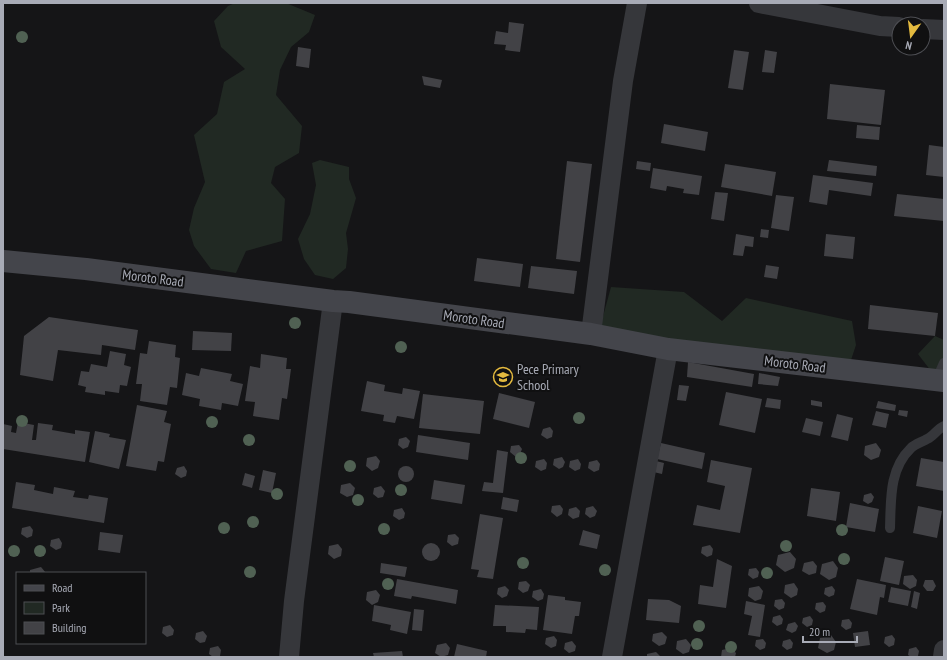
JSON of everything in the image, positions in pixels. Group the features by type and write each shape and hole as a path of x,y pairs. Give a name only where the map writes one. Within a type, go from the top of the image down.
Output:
{"main road":[{"name":"Moroto Road","path":"3,261 86,269 591,334 668,349 941,375"}],"street":[{"path":"591,334 623,81 637,3"},
{"path":"759,3 880,26 891,27"},
{"path":"931,29 944,30"},
{"path":"289,657 294,601 333,301"},
{"path":"612,657 668,349"},
{"path":"943,657 944,650"}],"lane":[{"path":"890,528 892,485 899,462 912,446 929,439 944,426"}],"green space":[{"path":"235,3 286,3 315,15 309,32 291,47 280,70 276,95 302,126 299,153 275,167 271,183 285,199 282,241 246,251 236,273 211,269 194,246 189,230 194,208 205,182 194,135 217,114 224,82 245,69 221,47 214,21 228,6"},
{"path":"320,160 349,167 349,179 356,198 346,233 348,249 346,268 333,279 315,275 304,259 298,239 310,214 316,185 312,163"},
{"path":"611,287 684,292 722,321 746,298 852,321 856,345 848,369 599,331"},
{"path":"935,336 944,340 944,374 931,371 918,354"}],"building":[{"path":"509,22 524,24 520,52 505,50 506,45 494,44 496,31 508,33"},
{"path":"298,47 311,49 309,68 296,66"},
{"path":"734,50 749,52 743,90 728,88"},
{"path":"765,50 777,52 774,73 762,72"},
{"path":"422,76 442,80 440,88 424,85"},
{"path":"830,84 885,90 881,125 827,119"},
{"path":"664,124 708,132 705,151 661,143"},
{"path":"857,125 880,127 879,140 856,138"},
{"path":"929,145 944,147 944,177 926,175"},
{"path":"829,160 877,166 876,176 827,171"},
{"path":"567,161 592,164 580,262 556,259"},
{"path":"637,161 651,163 650,171 636,169"},
{"path":"725,164 776,172 772,196 721,187"},
{"path":"653,168 702,176 699,195 683,193 684,189 667,186 666,191 650,188"},
{"path":"813,175 873,183 871,196 829,190 827,205 809,202"},
{"path":"715,192 728,193 724,221 711,219"},
{"path":"897,194 944,199 944,221 894,216"},
{"path":"776,195 794,197 789,231 771,228"},
{"path":"761,229 769,230 768,238 760,237"},
{"path":"736,234 754,237 753,247 745,246 743,256 733,255"},
{"path":"826,234 855,237 853,259 824,256"},
{"path":"477,258 523,264 520,287 474,281"},
{"path":"766,265 779,267 777,279 764,277"},
{"path":"531,266 577,271 574,294 528,288"},
{"path":"870,305 938,313 935,336 868,329"},
{"path":"49,317 138,330 135,350 102,345 101,355 58,350 53,381 20,375 24,336"},
{"path":"193,331 232,333 231,351 192,350"},
{"path":"149,341 176,345 175,357 180,358 177,388 170,387 167,405 140,401 142,384 136,384 140,353 147,354"},
{"path":"110,351 126,354 124,365 131,367 127,386 120,385 119,393 105,391 105,395 85,392 86,387 78,385 81,371 89,372 91,364 107,367"},
{"path":"261,354 287,358 286,369 291,369 287,399 282,398 279,420 253,416 255,402 245,401 250,366 260,368"},
{"path":"688,362 754,374 752,387 687,377"},
{"path":"201,368 232,374 230,381 243,384 238,406 222,403 221,410 199,406 200,399 182,395 186,373 199,376"},
{"path":"759,373 780,377 778,386 758,384"},
{"path":"367,381 385,385 384,391 402,394 403,388 420,391 414,419 397,416 395,423 383,421 384,415 361,411"},
{"path":"679,385 689,386 686,401 677,400"},
{"path":"726,392 762,399 755,433 719,425"},
{"path":"499,393 535,402 529,428 493,419"},
{"path":"423,394 484,401 480,434 419,428"},
{"path":"767,398 781,400 780,409 765,407"},
{"path":"811,400 822,402 822,407 811,405"},
{"path":"878,401 896,405 895,411 876,408"},
{"path":"137,405 167,411 164,422 171,424 164,462 158,461 156,471 126,466"},
{"path":"899,410 908,411 907,417 898,415"},
{"path":"876,411 889,414 886,428 872,425"},
{"path":"837,414 853,418 848,441 831,437"},
{"path":"806,418 823,422 820,436 802,432"},
{"path":"18,422 34,425 32,440 36,440 38,423 53,425 52,430 75,434 75,430 90,432 85,462 3,449 3,424 12,426 11,432 16,433"},
{"path":"550,427 553,431 552,437 547,439 541,435 543,429"},
{"path":"95,431 110,434 109,437 126,440 119,469 89,462"},
{"path":"418,435 470,443 468,460 416,452"},
{"path":"406,437 410,441 408,447 403,449 398,445 399,439"},
{"path":"661,443 705,453 702,469 657,459"},
{"path":"876,443 881,450 879,457 871,460 864,455 865,446"},
{"path":"519,445 522,449 520,454 516,457 510,452 511,446"},
{"path":"497,450 508,452 503,493 482,491 484,482 493,483"},
{"path":"376,456 380,461 378,468 372,471 366,466 367,458"},
{"path":"562,457 565,462 563,467 559,469 553,465 554,459"},
{"path":"921,458 944,462 944,491 916,486"},
{"path":"544,459 547,463 546,469 541,471 535,467 536,461"},
{"path":"578,459 581,464 580,469 575,471 569,467 570,461"},
{"path":"597,460 600,464 599,470 594,472 588,468 589,462"},
{"path":"652,460 664,463 662,474 649,471"},
{"path":"711,460 752,468 740,533 693,525 697,505 720,510 725,486 707,482"},
{"path":"184,466 187,471 186,476 181,478 175,474 177,468"},
{"path":"406,466 413,471 414,474 409,481 406,482 399,477 398,474 403,467"},
{"path":"263,470 276,473 272,493 259,490"},
{"path":"245,473 255,476 252,488 242,485"},
{"path":"434,480 465,485 462,504 431,499"},
{"path":"16,482 35,485 34,490 53,494 54,487 75,491 73,497 88,499 89,495 108,498 104,523 12,508"},
{"path":"350,483 355,488 353,495 347,497 340,493 341,485"},
{"path":"381,486 385,491 383,497 378,498 373,494 374,488"},
{"path":"811,488 840,492 836,521 807,516"},
{"path":"871,493 874,497 872,502 868,504 863,501 864,495"},
{"path":"503,497 519,500 517,512 501,509"},
{"path":"850,503 879,509 875,532 846,527"},
{"path":"560,505 563,509 562,514 557,517 551,512 552,506"},
{"path":"593,506 597,511 595,516 590,518 585,514 586,508"},
{"path":"918,506 942,511 937,538 913,533"},
{"path":"576,507 580,511 579,517 573,519 568,515 569,509"},
{"path":"402,508 405,513 404,518 399,520 393,516 394,510"},
{"path":"480,514 503,518 493,579 477,577 479,570 471,569"},
{"path":"30,526 33,530 32,536 27,538 21,534 22,528"},
{"path":"583,530 600,535 597,549 579,545"},
{"path":"100,532 123,535 120,553 98,550"},
{"path":"455,534 459,538 458,544 452,546 447,542 448,535"},
{"path":"59,538 62,543 61,548 56,550 50,546 51,540"},
{"path":"431,543 437,546 440,552 437,558 431,561 425,558 422,552 425,546"},
{"path":"338,544 342,549 341,556 334,559 328,554 329,546"},
{"path":"710,545 713,549 712,555 707,557 701,553 702,547"},
{"path":"790,552 796,559 794,568 785,572 776,565 778,555"},
{"path":"885,557 904,561 899,585 880,581"},
{"path":"717,559 732,566 726,608 698,604 700,585 713,587"},
{"path":"813,561 817,566 816,573 809,575 802,571 804,563"},
{"path":"833,561 838,568 836,577 829,580 820,574 822,564"},
{"path":"381,563 407,567 405,577 380,573"},
{"path":"41,567 45,572 30,572 30,570"},
{"path":"756,568 759,572 758,577 753,579 748,575 749,569"},
{"path":"913,575 917,580 916,586 910,589 903,584 904,576"},
{"path":"397,579 458,590 456,604 412,596 411,599 394,596"},
{"path":"857,579 886,585 884,598 880,597 877,615 850,609"},
{"path":"925,580 933,580 936,586 933,591 927,591 923,586"},
{"path":"526,581 530,585 528,591 523,593 518,589 519,582"},
{"path":"794,583 798,589 797,595 791,598 784,593 785,585"},
{"path":"505,586 509,590 507,596 502,598 497,594 498,588"},
{"path":"759,586 763,591 761,599 755,601 748,596 749,588"},
{"path":"832,586 835,590 834,595 829,597 824,594 825,588"},
{"path":"891,587 911,591 908,606 888,602"},
{"path":"541,589 544,594 543,599 538,601 532,597 533,591"},
{"path":"376,590 380,595 378,602 372,605 366,600 367,592"},
{"path":"914,591 920,593 917,609 911,607"},
{"path":"548,595 565,597 565,600 581,602 579,616 575,616 572,634 543,630"},
{"path":"648,599 669,600 681,606 679,623 646,620"},
{"path":"782,599 785,603 784,608 779,610 774,606 775,600"},
{"path":"746,601 765,605 760,637 748,635 752,616 744,614"},
{"path":"823,602 826,606 825,611 820,613 815,609 816,603"},
{"path":"374,605 411,612 407,634 390,630 391,625 372,621"},
{"path":"495,605 539,607 537,630 526,629 525,633 506,632 506,626 493,626"},
{"path":"414,609 424,610 422,631 412,630"},
{"path":"780,615 783,619 782,624 777,626 772,622 773,617"},
{"path":"810,616 813,620 812,625 807,627 802,623 803,618"},
{"path":"849,619 852,623 851,628 846,630 841,626 842,620"},
{"path":"795,622 798,626 796,631 792,633 786,630 788,624"},
{"path":"170,625 174,630 173,635 167,637 162,633 163,627"},
{"path":"203,631 207,636 205,642 200,643 195,639 196,633"},
{"path":"868,631 870,645 855,647 853,633"},
{"path":"662,632 667,637 665,644 659,646 652,641 653,634"},
{"path":"831,635 836,642 834,650 827,653 818,648 820,638"},
{"path":"892,635 895,639 894,645 889,647 884,643 885,637"},
{"path":"554,636 557,640 556,646 551,648 545,644 546,638"},
{"path":"686,639 691,645 689,652 683,654 676,649 677,641"},
{"path":"763,639 766,643 765,648 760,650 755,646 756,640"},
{"path":"790,639 793,643 792,648 787,650 782,646 783,641"},
{"path":"572,641 576,646 575,651 569,653 564,649 565,643"},
{"path":"446,643 450,648 448,655 441,657 435,653 437,645"},
{"path":"457,644 487,651 486,657 454,657"},
{"path":"218,646 221,650 220,656 213,657 209,654 210,648"},
{"path":"916,647 919,651 918,656 911,657 908,655 909,649"},
{"path":"731,648 736,653 735,657 721,657 722,650"},
{"path":"402,651 403,657 374,657 373,653"},
{"path":"656,652 661,657 647,657 647,654"}],"place":[{"name":"Pece Primary School","path":"503,377"}]}
